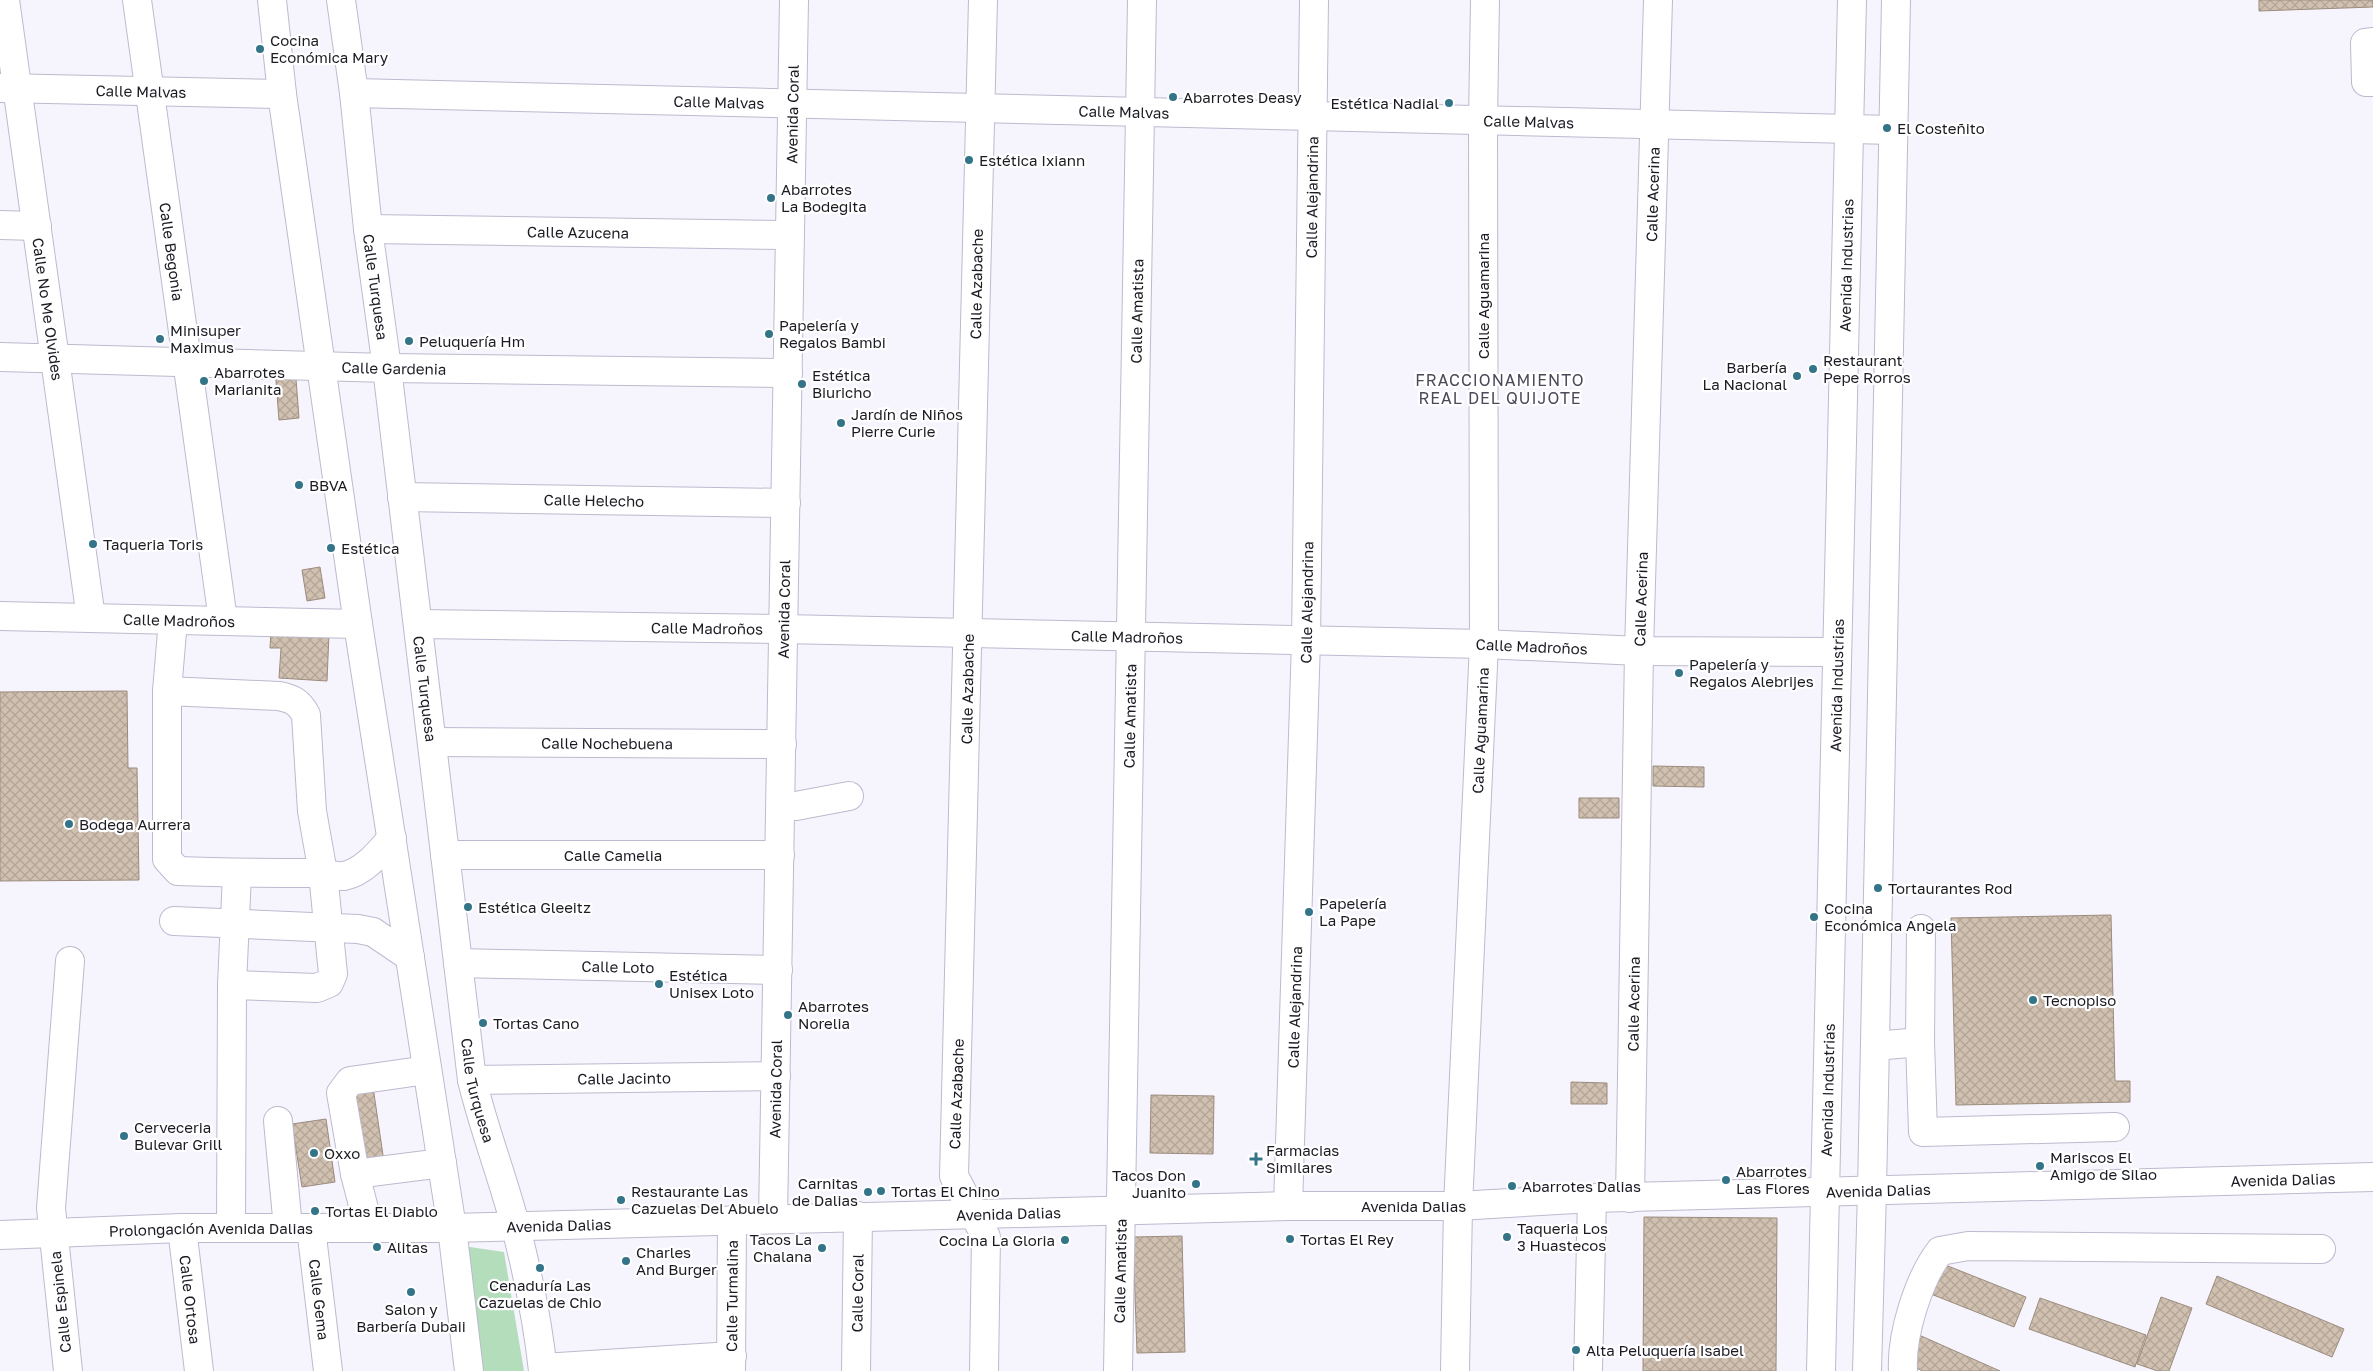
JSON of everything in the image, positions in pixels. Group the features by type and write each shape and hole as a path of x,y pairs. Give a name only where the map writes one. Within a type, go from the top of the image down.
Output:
{"street":[{"name":"Calle No Me Olvides","path":"5,0 9,88 37,226 91,618"},
{"name":"Calle Begonia","path":"137,0 223,620"},
{"path":"272,0 282,94 358,624 452,1228 469,1371"},
{"name":"Calle Turquesa","path":"341,0 354,93 368,229 387,368 472,1080 483,1126 515,1226 536,1322 543,1370"},
{"name":"Avenida Coral","path":"773,1219 788,373 788,236 793,103 794,0"},
{"name":"Calle Azabache","path":"983,0 954,1176 986,1237 984,1371"},
{"name":"Calle Amatista","path":"1118,1371 1142,0"},
{"name":"Calle Alejandrina","path":"1288,1206 1306,640 1314,0"},
{"name":"Calle Aguamarina","path":"1455,1371 1458,1206 1484,644 1483,120 1485,0"},
{"name":"Calle Acerina","path":"1630,1198 1639,651 1656,124 1658,0"},
{"name":"Avenida Industrias","path":"1821,1371 1827,1192 1836,652 1852,0"},
{"path":"1867,1371 1896,0"},
{"path":"2373,42 2365,43 2366,82 2373,82"},
{"name":"Calle Malvas","path":"9,88 282,94"},
{"name":"Calle Malvas","path":"354,93 1893,130"},
{"path":"0,225 37,226"},
{"name":"Calle Azucena","path":"368,229 788,236"},
{"name":"Calle Gardenia","path":"0,357 321,364 387,368 788,373"},
{"name":"Calle Helecho","path":"402,498 786,504"},
{"name":"Calle Madroños","path":"0,616 358,624"},
{"path":"173,620 167,691 167,859 178,871 237,874 323,873 344,876 362,868 392,838"},
{"name":"Calle Madroños","path":"418,624 1131,636 1484,644 1639,651 1836,652"},
{"path":"167,691 292,698 301,704 306,715 312,811 323,873 333,974 329,982 317,988 232,985"},
{"name":"Calle Nochebuena","path":"432,742 782,744"},
{"path":"781,806 796,806 849,796"},
{"name":"Calle Camelia","path":"445,855 780,855"},
{"path":"231,1228 232,985 237,874"},
{"path":"174,921 373,932 410,957"},
{"path":"1921,929 1920,1042 1923,1132 2115,1127"},
{"name":"Calle Espinela","path":"68,1371 52,1233 51,1208 70,961"},
{"name":"Calle Loto","path":"458,963 778,970"},
{"path":"1875,1046 1920,1042"},
{"path":"369,1228 355,1174 341,1093 350,1081 428,1070"},
{"name":"Calle Jacinto","path":"472,1080 776,1076"},
{"name":"Calle Gema","path":"278,1121 328,1371"},
{"path":"355,1174 442,1163"},
{"name":"Avenida Dalias","path":"452,1228 1288,1206 1458,1206 1592,1198 2373,1177"},
{"path":"1588,1371 1592,1198"},
{"name":"Calle Coral","path":"856,1371 858,1216"},
{"name":"Calle Turmalina","path":"732,1220 732,1363"},
{"name":"Prolongación Avenida Dalias","path":"0,1235 182,1228 452,1228"},
{"name":"Calle Ortosa","path":"182,1228 199,1371"},
{"path":"1903,1371 1902,1351 1914,1305 1930,1265 1940,1251 1968,1246 2321,1249"},
{"path":"543,1370 732,1363"}],"green space":[{"path":"463,1246 504,1252 524,1371 481,1371"}],"building":[{"path":"2259,0 2373,0 2373,7 2259,11"},
{"path":"295,366 299,418 279,420 275,368"},
{"path":"320,567 325,598 307,601 302,570"},
{"path":"271,631 329,634 327,681 279,678 281,648 270,648"},
{"name":"Bodega Aurrera","path":"127,691 128,768 137,768 139,880 0,881 0,692"},
{"path":"1653,766 1704,767 1704,787 1653,786"},
{"path":"1579,798 1619,798 1619,818 1579,818"},
{"name":"Tecnopiso","path":"2111,915 2115,1081 2130,1081 2130,1102 1956,1105 1951,918"},
{"path":"1571,1082 1607,1083 1607,1104 1571,1104"},
{"path":"373,1087 384,1162 359,1165 348,1090"},
{"path":"1151,1095 1214,1096 1213,1154 1150,1153"},
{"name":"Oxxo","path":"326,1119 335,1182 302,1187 292,1124"},
{"path":"1644,1217 1777,1218 1776,1371 1643,1371"},
{"path":"1182,1236 1185,1352 1137,1353 1133,1237"},
{"path":"1943,1264 2026,1297 2014,1327 1931,1294"},
{"path":"2217,1276 2344,1329 2332,1357 2206,1304"},
{"path":"2161,1297 2192,1308 2169,1371 2158,1371 2137,1364"},
{"path":"2040,1298 2146,1335 2135,1367 2029,1329"},
{"path":"1919,1335 2000,1371 1923,1371 1907,1364"}],"place":[{"name":"Cocina Económica Mary","path":"260,49"},
{"name":"Abarrotes Deasy","path":"1173,97"},
{"name":"Estética Nadial","path":"1449,103"},
{"name":"El Costeñito","path":"1887,128"},
{"name":"Estética Ixiann","path":"969,160"},
{"name":"Abarrotes La Bodegita","path":"771,198"},
{"name":"Papelería y Regalos Bambi","path":"769,334"},
{"name":"Minisuper Maximus","path":"160,339"},
{"name":"Peluquería Hm","path":"409,341"},
{"name":"Restaurant Pepe Rorros","path":"1813,369"},
{"name":"Barbería La Nacional","path":"1797,376"},
{"name":"Abarrotes Marianita","path":"204,381"},
{"name":"Estética Biuricho","path":"802,384"},
{"name":"Jardín de Niños Pierre Curie","path":"841,423"},
{"name":"BBVA","path":"299,485"},
{"name":"Taqueria Toris","path":"93,544"},
{"name":"Estética","path":"331,548"},
{"name":"Papelería y Regalos Alebrijes","path":"1679,673"},
{"name":"Bodega Aurrera","path":"69,824"},
{"name":"Tortaurantes Rod","path":"1878,888"},
{"name":"Estética Gleeitz","path":"468,907"},
{"name":"Papelería La Pape","path":"1309,912"},
{"name":"Cocina Económica Angela","path":"1814,917"},
{"name":"Estética Unisex Loto","path":"659,984"},
{"name":"Tecnopiso","path":"2033,1000"},
{"name":"Abarrotes Norelia","path":"788,1015"},
{"name":"Tortas Cano","path":"483,1023"},
{"name":"Cerveceria Bulevar Grill","path":"124,1136"},
{"name":"Oxxo","path":"314,1153"},
{"name":"Farmacias Similares","path":"1256,1159"},
{"name":"Mariscos El Amigo de Silao","path":"2040,1166"},
{"name":"Abarrotes Las Flores","path":"1726,1180"},
{"name":"Tacos Don Juanito","path":"1196,1184"},
{"name":"Abarrotes Dalias","path":"1512,1186"},
{"name":"Tortas El Chino","path":"881,1191"},
{"name":"Carnitas de Dalias","path":"868,1192"},
{"name":"Restaurante Las Cazuelas Del Abuelo","path":"621,1200"},
{"name":"Tortas El Diablo","path":"315,1211"},
{"name":"Taqueria Los 3 Huastecos","path":"1507,1237"},
{"name":"Tortas El Rey","path":"1290,1239"},
{"name":"Cocina La Gloria","path":"1065,1240"},
{"name":"Alitas","path":"377,1247"},
{"name":"Tacos La Chalana","path":"822,1248"},
{"name":"Charles And Burger","path":"626,1261"},
{"name":"Cenaduría Las Cazuelas de Chio","path":"540,1268"},
{"name":"Salon y Barbería Dubaii","path":"411,1292"},
{"name":"Alta Peluquería Isabel","path":"1576,1350"}],"district":[{"name":"FRACCIONAMIENTO REAL DEL QUIJOTE","path":"1500,389"}]}
